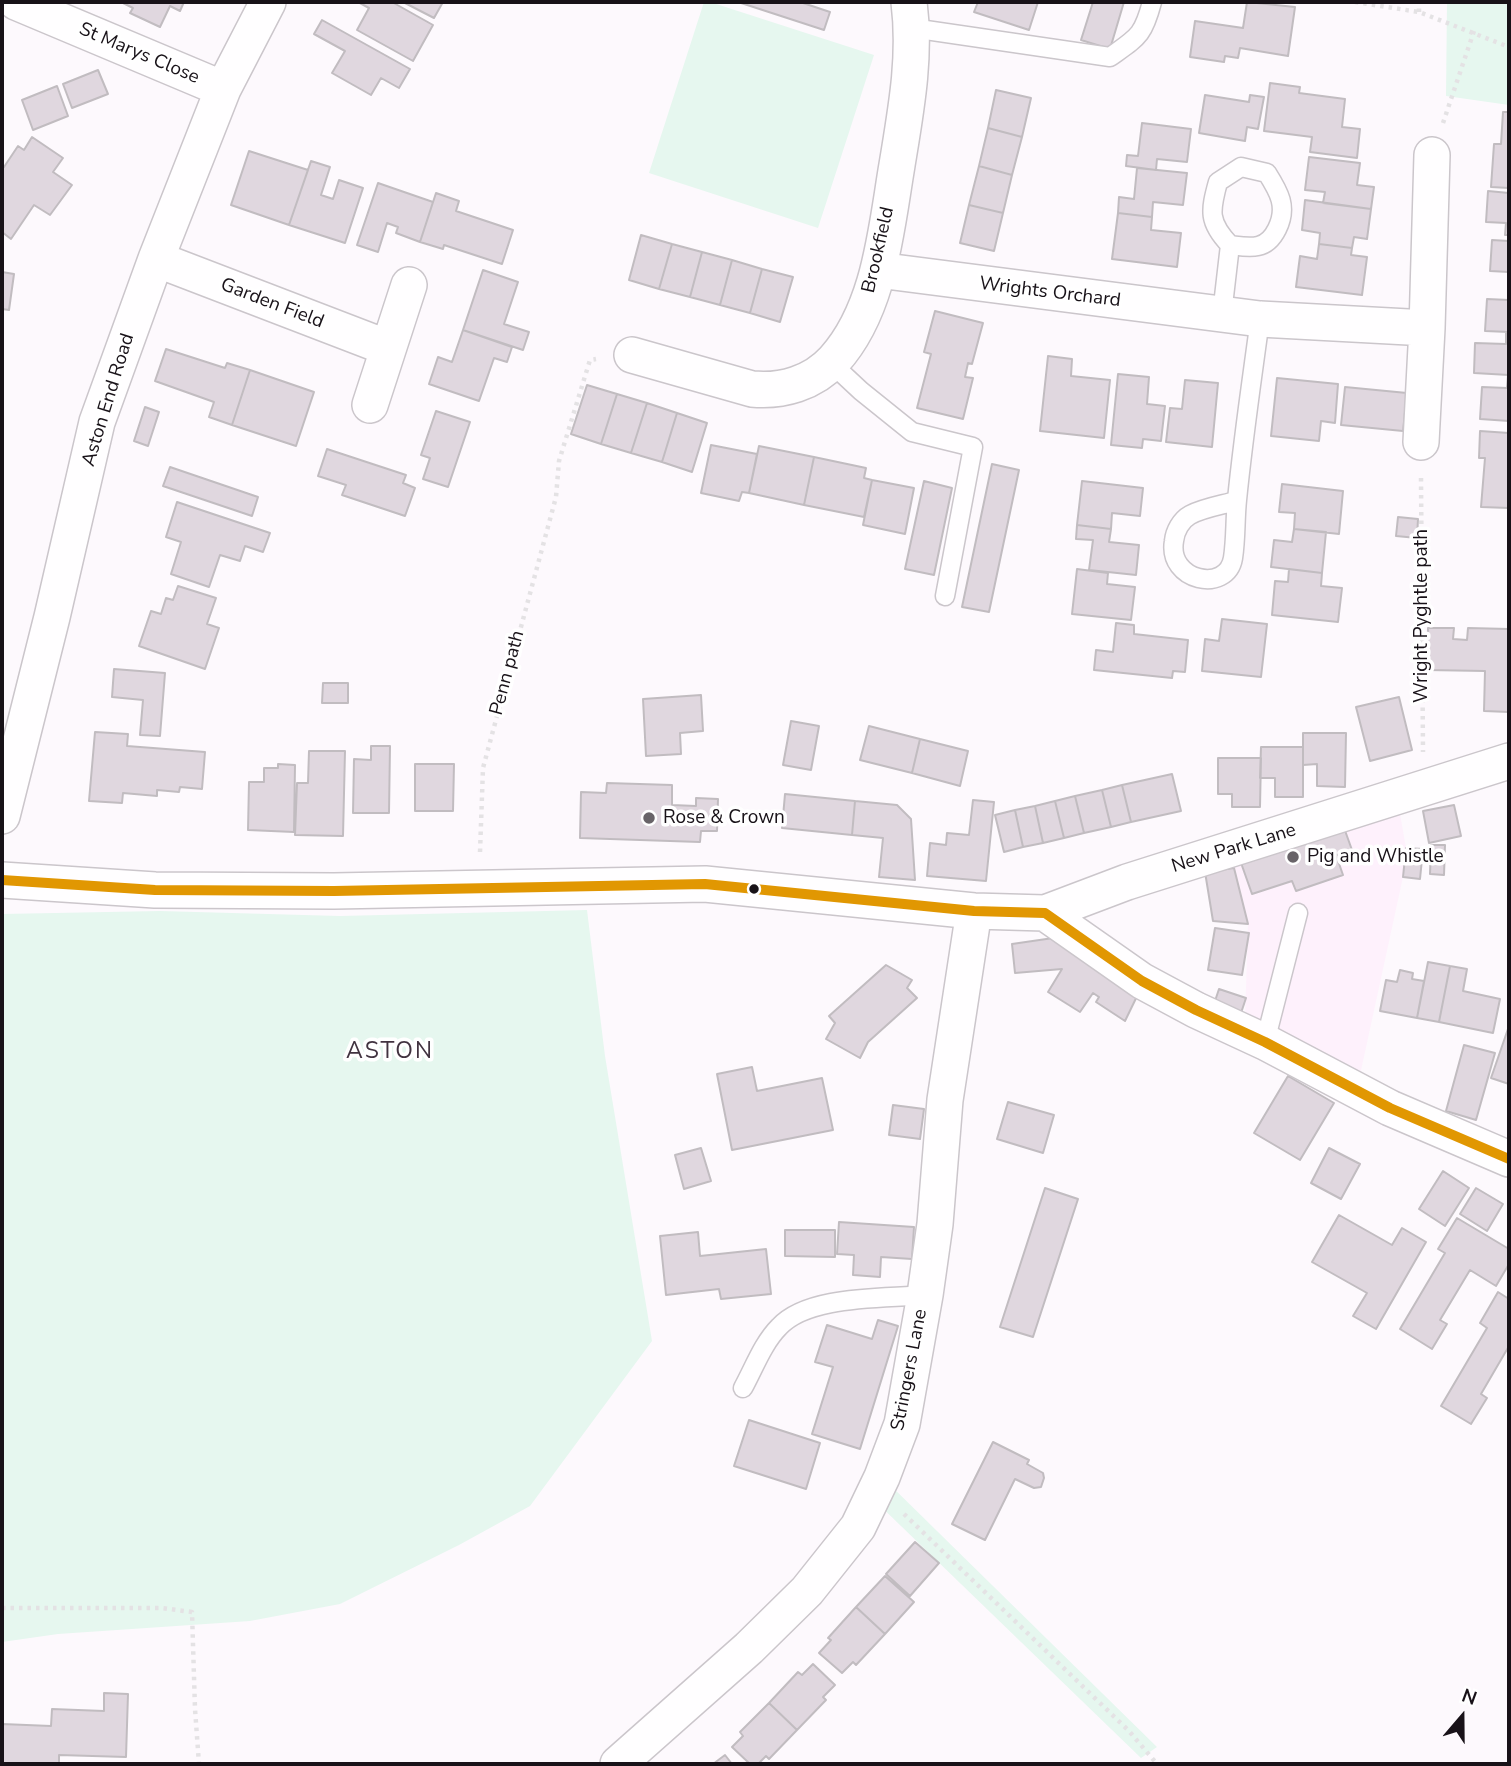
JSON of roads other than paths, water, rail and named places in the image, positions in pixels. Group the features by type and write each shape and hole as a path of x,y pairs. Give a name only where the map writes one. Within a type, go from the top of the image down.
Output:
{"street":[{"name":"St Marys Close","path":"16,2 223,89"},
{"name":"Aston End Road","path":"2,816 97,422 156,259 223,89 268,2"},
{"name":"Brookfield","path":"632,355 752,389 770,391 804,382 831,363 842,350 868,302 878,270 911,77 910,15"},
{"path":"1421,442 1432,155"},
{"name":"Garden Field","path":"156,259 388,348"},
{"name":"Wrights Orchard","path":"878,270 1260,319 1427,328"},
{"path":"369,405 409,285"},
{"name":"New Park Lane","path":"1045,913 1127,881 1509,761"},
{"path":"2,880 155,890 705,884 974,911 1045,913 1142,981 1390,1108 1509,1159"},
{"name":"Stringers Lane","path":"618,1764 749,1648 807,1591 858,1527 876,1487 902,1424 925,1295 935,1224 946,1100 974,911"}],"lane":[{"path":"910,15 1110,57 1134,40 1146,27 1152,2"},
{"path":"1222,314 1230,245 1213,224 1211,213 1218,182 1241,167 1267,173 1278,190 1283,206 1282,220 1272,239 1260,246 1230,245"},
{"path":"1236,501 1189,515 1175,530 1172,548 1176,563 1187,575 1199,579 1215,579 1225,573 1233,562 1236,501 1260,319"},
{"path":"831,363 912,432 973,447 945,596"},
{"path":"1265,1042 1298,913"},
{"path":"743,1388 778,1328 793,1315 817,1304 925,1295"}],"place":[{"name":"Rose & Crown","path":"649,818"},
{"name":"Pig and Whistle","path":"1293,857"}],"district":[{"name":"ASTON","path":"390,1052"}]}
